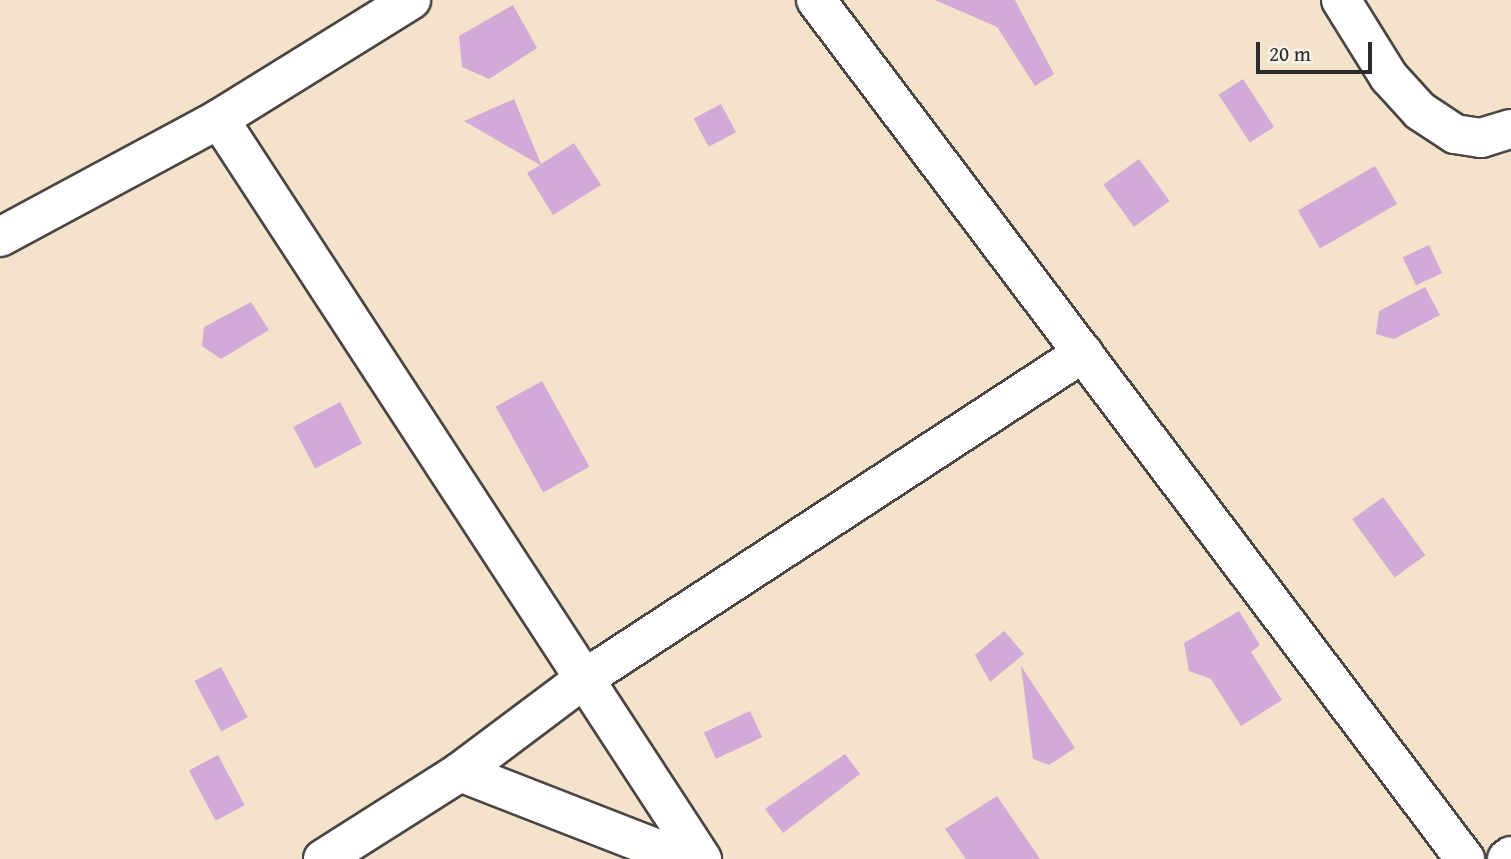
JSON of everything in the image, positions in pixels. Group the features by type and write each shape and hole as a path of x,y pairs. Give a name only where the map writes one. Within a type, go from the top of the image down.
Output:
{"street":[{"path":"0,237 219,119 411,0"},
{"path":"816,0 1465,859"},
{"path":"1341,0 1389,77 1420,111 1455,134 1480,138 1511,129"},
{"path":"219,119 581,681 702,859"},
{"path":"323,859 460,772 581,681 1083,353"},
{"path":"460,772 683,859"}],"building":[{"path":"935,0 1015,0 1054,74 1035,86 997,27"},
{"path":"513,5 537,48 489,79 462,67 459,36"},
{"path":"1243,79 1274,127 1250,143 1219,95"},
{"path":"514,99 541,164 574,143 601,185 553,215 527,173 540,165 464,121"},
{"path":"721,104 736,132 709,147 694,119"},
{"path":"1139,159 1170,201 1134,227 1103,185"},
{"path":"1375,166 1397,204 1320,249 1298,210"},
{"path":"1429,245 1442,273 1416,285 1403,257"},
{"path":"1425,287 1440,315 1394,339 1376,334 1379,311"},
{"path":"251,302 269,330 221,359 202,346 204,327"},
{"path":"542,381 590,467 543,492 496,407"},
{"path":"340,402 362,443 315,468 293,427"},
{"path":"1383,497 1425,555 1395,578 1352,519"},
{"path":"1239,611 1260,645 1251,652 1282,700 1241,726 1211,679 1189,671 1184,643"},
{"path":"1004,631 1024,654 990,682 975,655"},
{"path":"1021,666 1075,748 1049,765 1033,759"},
{"path":"221,667 248,717 221,731 195,681"},
{"path":"750,711 762,737 716,759 704,733"},
{"path":"845,754 860,774 783,833 765,809"},
{"path":"218,755 245,805 216,821 189,770"},
{"path":"997,796 1040,859 966,859 945,829"}]}
